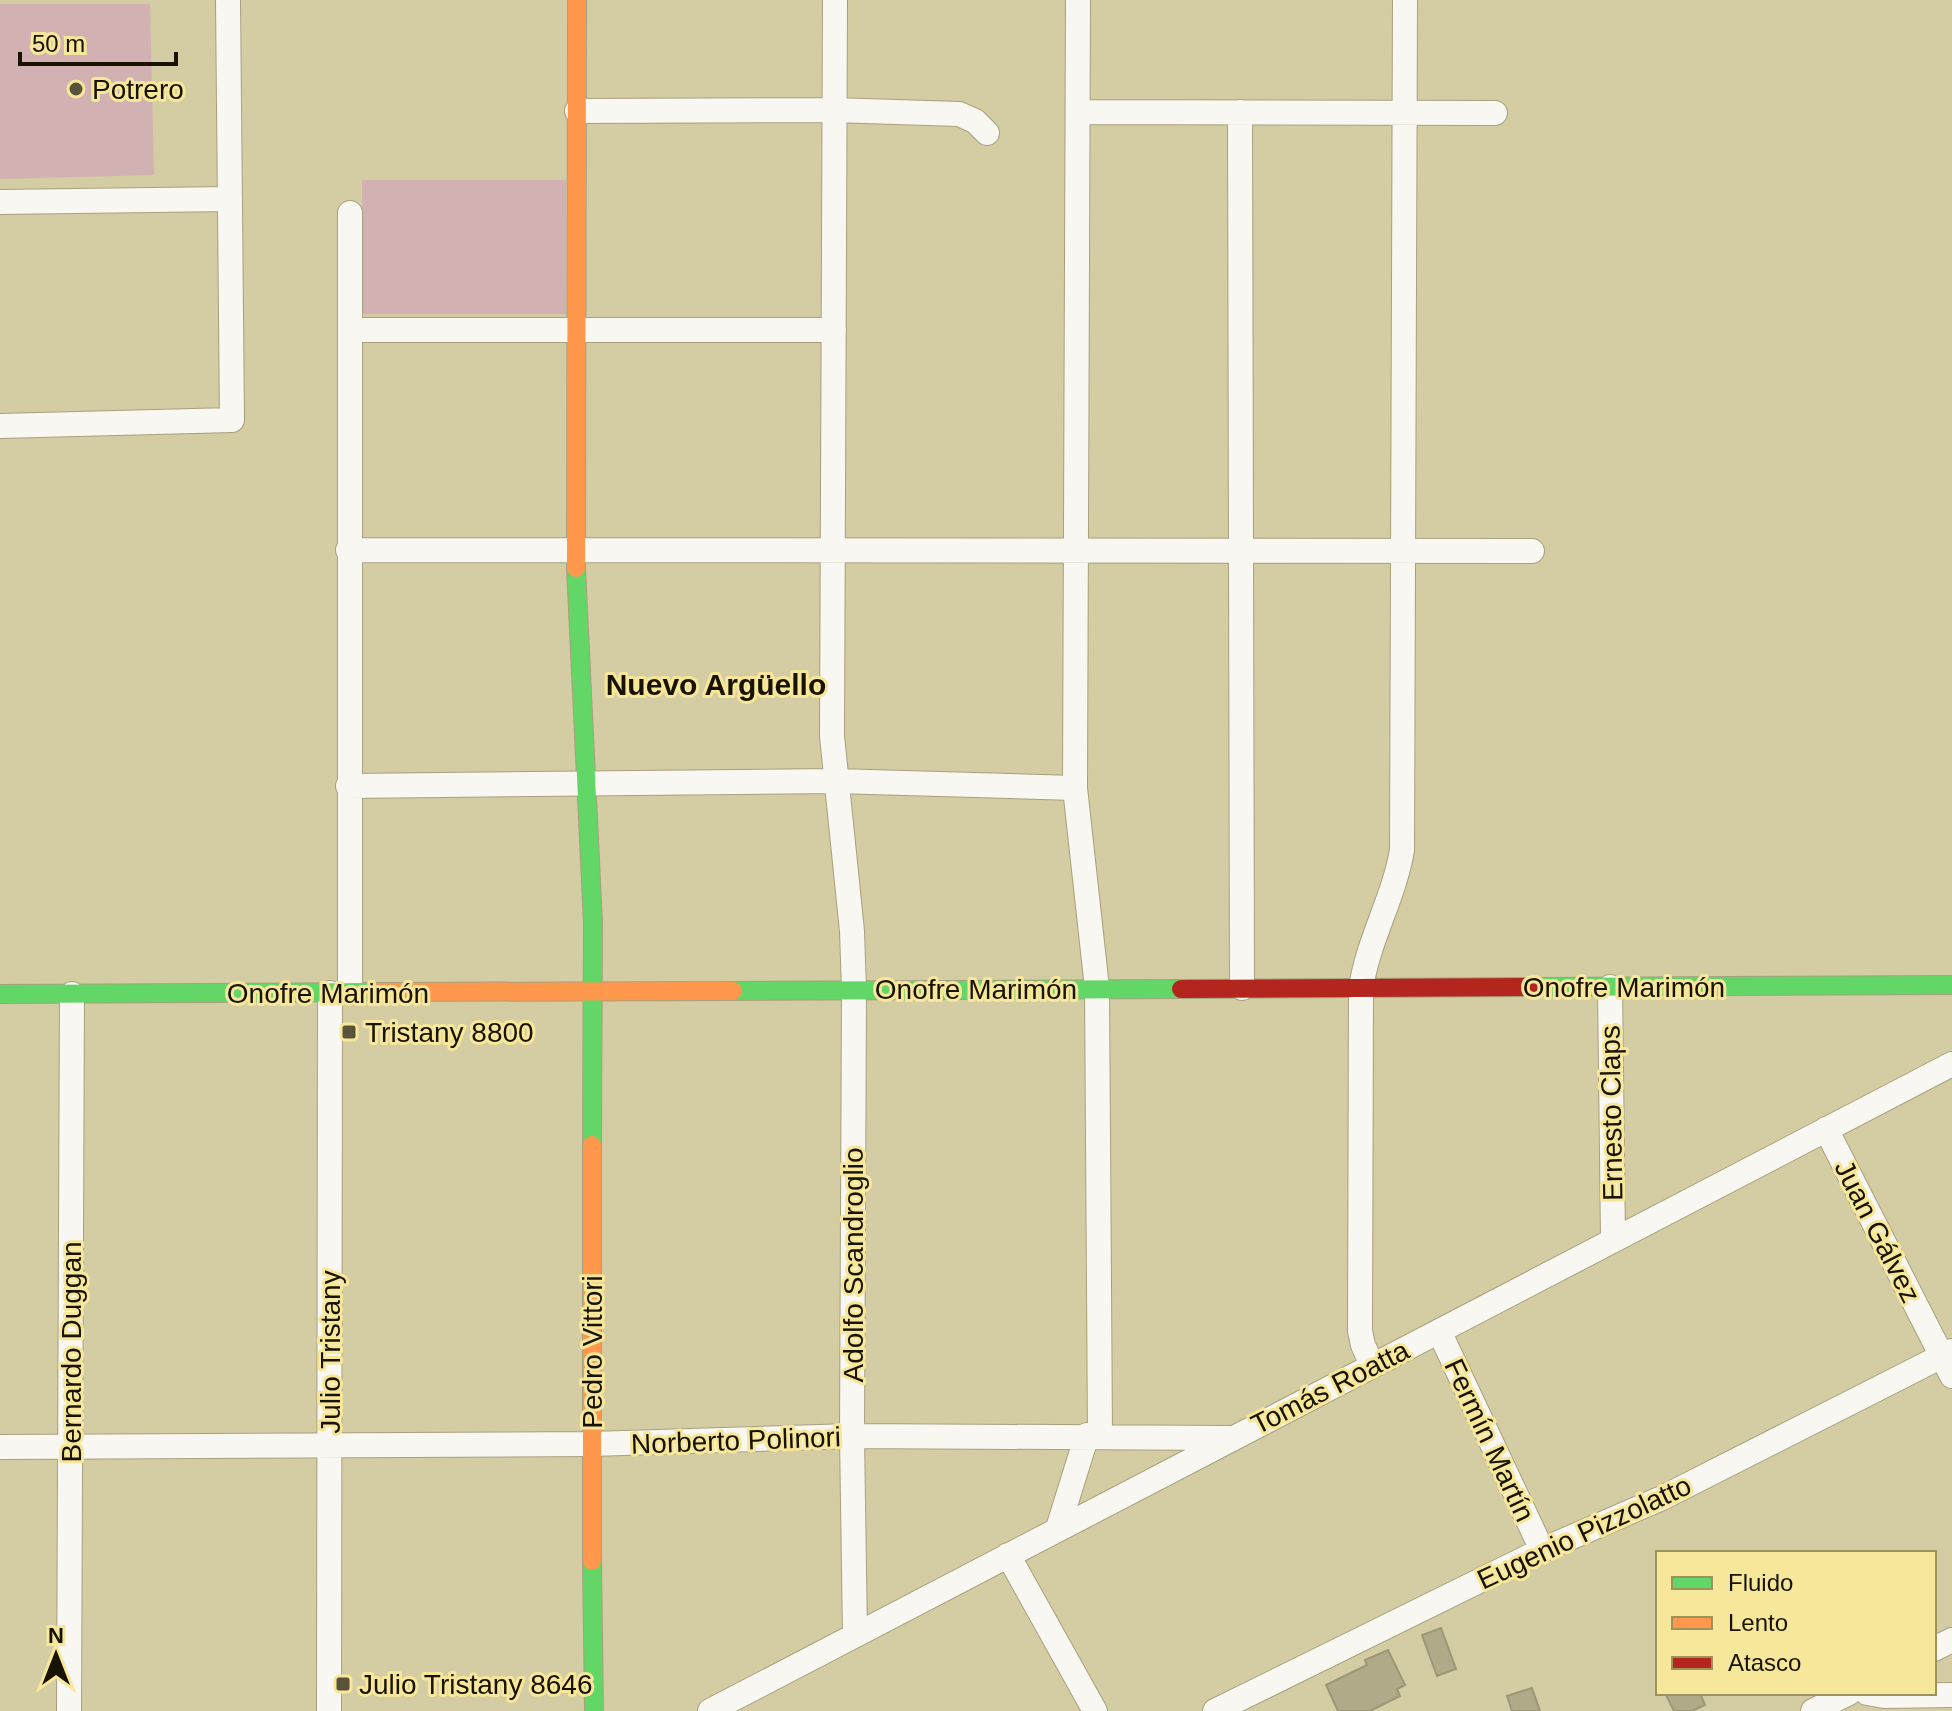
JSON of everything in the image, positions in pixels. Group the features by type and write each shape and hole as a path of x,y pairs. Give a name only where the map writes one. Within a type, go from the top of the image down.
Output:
{"street":[{"path":"0,426 232,420 228,0"},
{"name":"Pedro Vittori","path":"577,0 575,552 594,993 591,1444 594,1711"},
{"name":"Adolfo Scandroglio","path":"835,0 832,736 852,931 854,990 852,1436 855,1635"},
{"path":"1058,1528 1093,1435 1097,988 1075,788 1080,112 1078,0"},
{"path":"1372,1365 1360,1331 1361,988 1363,971 1397,877 1402,850 1405,0"},
{"path":"577,111 833,110 959,114 975,121 987,133"},
{"path":"1080,112 1495,113"},
{"path":"1240,112 1242,988"},
{"path":"0,202 230,199"},
{"name":"Julio Tristany","path":"329,1711 340,993 348,786 350,213"},
{"path":"351,330 834,330"},
{"path":"348,550 1532,551"},
{"path":"348,786 835,781 1075,788"},
{"name":"Onofre Marimón","path":"0,994 1952,985"},
{"name":"Ernesto Claps","path":"1610,987 1613,1240"},
{"name":"Bernardo Duggan","path":"69,1711 72,994"},
{"name":"Tomás Roatta","path":"710,1711 1952,1064"},
{"name":"Juan Gálvez","path":"1826,1129 1949,1361"},
{"name":"Fermín Martín","path":"1439,1331 1542,1550"},
{"name":"Eugenio Pizzolatto","path":"1215,1711 1542,1550 1662,1498 1949,1361"},
{"name":"Norberto Polinori","path":"0,1447 591,1444 852,1436 1231,1438"},
{"path":"1008,1555 1095,1711"},
{"path":"1813,1711 1845,1695"},
{"path":"1878,1695 1952,1695"}],"shaded area":[{"name":"Potrero","path":"0,4 150,4 154,175 0,179"},
{"path":"362,180 566,180 566,314 362,314"}],"building":[{"path":"1441,1628 1456,1669 1437,1676 1422,1635"},
{"path":"1388,1650 1405,1685 1397,1689 1400,1696 1370,1711 1338,1711 1326,1685 1367,1665 1365,1660"},
{"path":"1532,1688 1540,1711 1512,1711 1507,1696"},
{"path":"1666,1695 1701,1695 1705,1705 1692,1711 1674,1711"}],"traffic: fast":[{"path":"576,568 593,923 592,1145"},
{"path":"1533,987 1952,985"},
{"path":"733,991 1181,989"},
{"path":"0,994 374,992"},
{"path":"592,1561 594,1711"}],"traffic: slow":[{"path":"576,568 577,0"},
{"path":"374,992 733,991"},
{"path":"592,1145 592,1561"}],"traffic: jam":[{"path":"1181,989 1533,987"}],"place":[{"name":"Potrero","path":"76,89"},
{"name":"Tristany 8800","path":"349,1032"},
{"name":"Julio Tristany 8646","path":"343,1684"}],"district":[{"name":"Nuevo Argüello","path":"716,685"}]}
